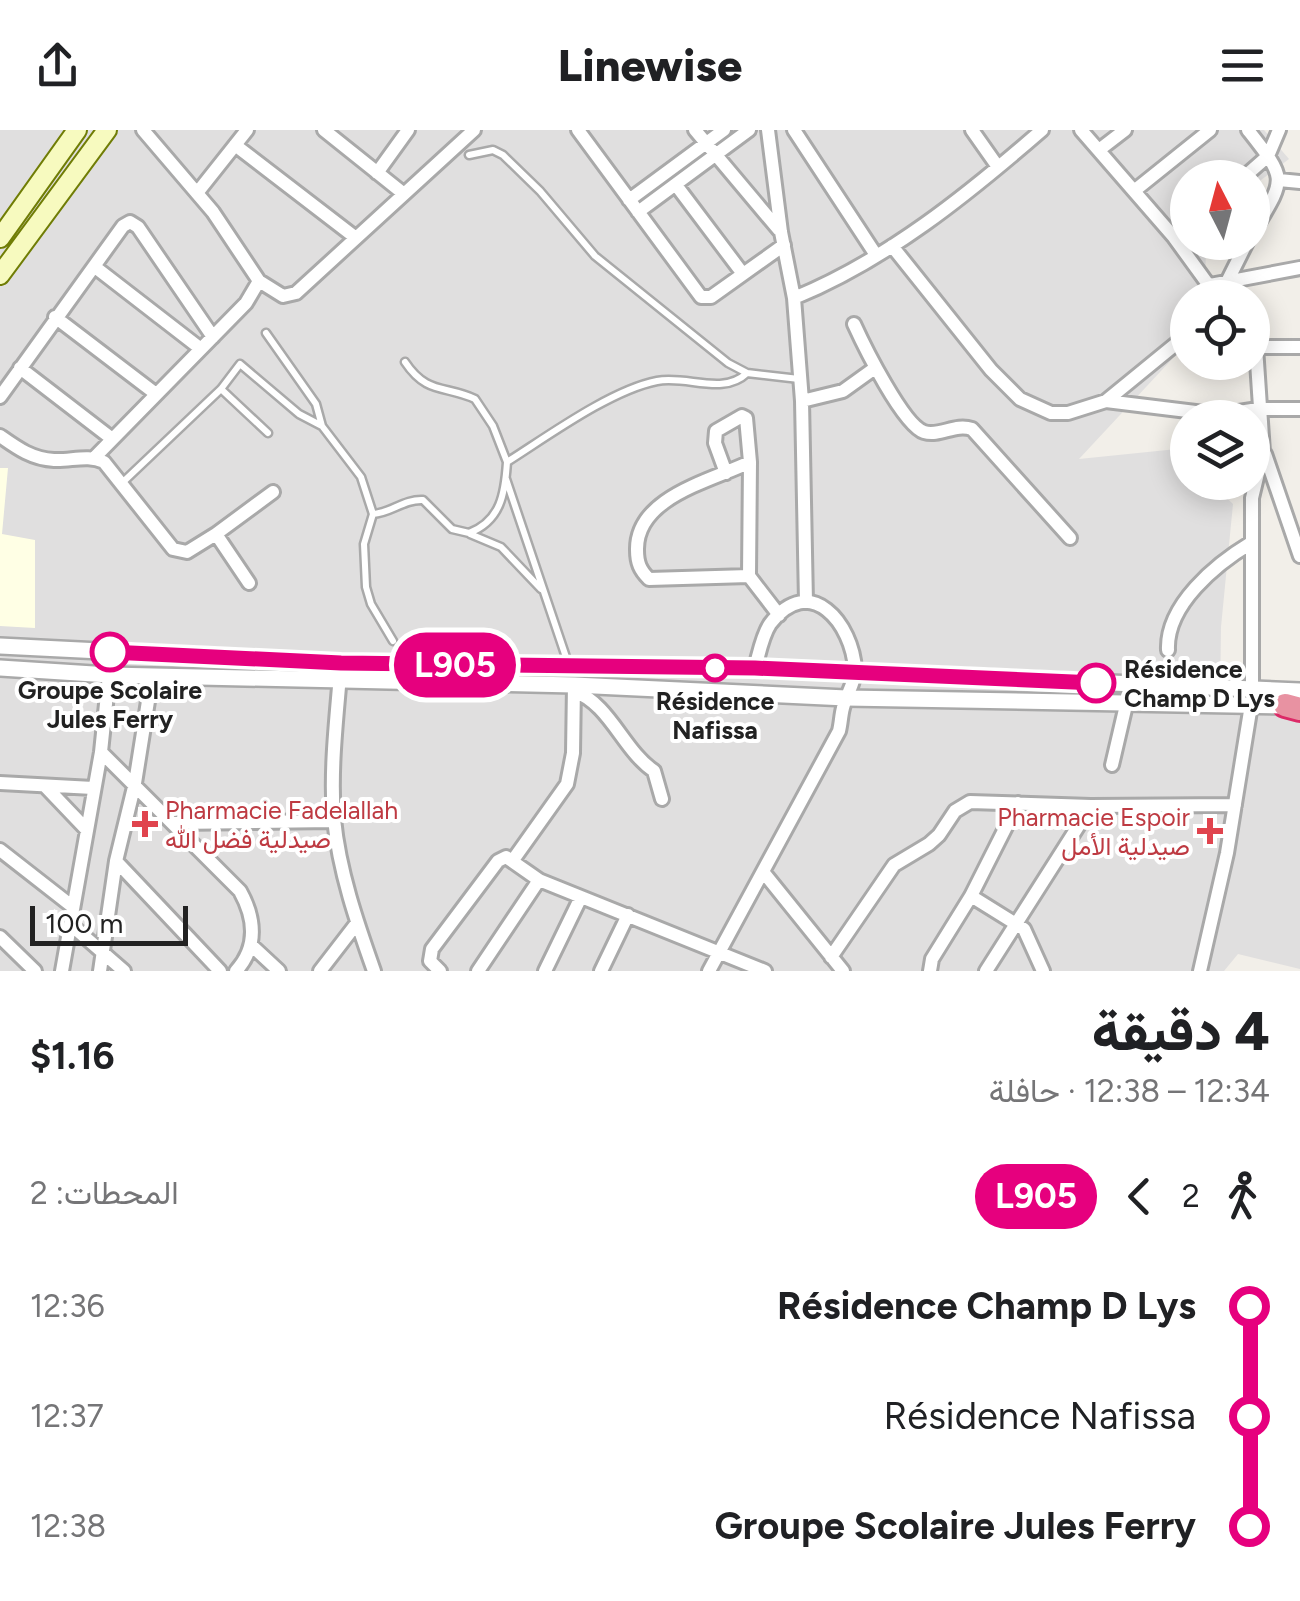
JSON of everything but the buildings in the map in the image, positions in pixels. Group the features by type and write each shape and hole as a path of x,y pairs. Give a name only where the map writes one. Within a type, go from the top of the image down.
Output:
{"main road":[{"path":"0,238 6,215 76,130"},
{"path":"0,275 108,130"}],"street":[{"path":"143,130 197,192 259,281 283,296 296,293 474,130"},
{"path":"197,192 247,130"},
{"path":"377,172 408,130"},
{"path":"578,130 702,296 711,297 744,274 782,239"},
{"path":"695,130 782,239"},
{"path":"629,200 724,130"},
{"path":"638,212 749,130"},
{"path":"768,130 794,298 802,401 806,602"},
{"path":"794,130 876,256"},
{"path":"972,130 998,167"},
{"path":"794,298 892,246 1042,130"},
{"path":"1080,130 1170,233"},
{"path":"1100,150 1125,130"},
{"path":"1134,191 1210,130"},
{"path":"1248,130 1276,166 1279,180 1270,203"},
{"path":"1263,160 1279,130"},
{"path":"328,131 404,194"},
{"path":"234,146 356,238"},
{"path":"1279,180 1300,182"},
{"path":"676,184 744,274"},
{"path":"0,397 123,226 134,222 213,337"},
{"path":"892,246 959,333 1020,399 1051,413 1068,414 1106,401 1170,349"},
{"path":"95,267 202,349"},
{"path":"1237,280 1300,268"},
{"path":"95,457 202,349 255,292 259,281"},
{"path":"55,317 156,394"},
{"path":"182,334 200,319"},
{"path":"854,324 875,368 916,427 934,432 962,426 972,429 1070,538"},
{"path":"1270,346 1300,347"},
{"path":"20,368 111,438"},
{"path":"802,401 843,391 875,368"},
{"path":"1106,401 1170,409"},
{"path":"1270,409 1300,410"},
{"path":"726,473 715,443 716,431 738,416 746,418 750,576 779,616"},
{"path":"0,436 21,451 42,458 95,457 110,467 178,551 192,550 273,492"},
{"path":"750,462 658,506 637,536 637,560 648,579 750,576"},
{"path":"1270,469 1300,556"},
{"path":"1200,971 1235,805 1251,697 1252,500"},
{"path":"216,534 249,583"},
{"path":"1168,650 1170,632 1184,603 1218,565 1251,543"},
{"path":"709,971 839,731 856,674 841,622 825,607 806,602 770,625 755,668"},
{"path":"0,646 299,670 755,668 1251,697 1296,703"},
{"path":"0,668 152,676 299,670"},
{"path":"340,671 574,688 846,698 1126,705 1251,697"},
{"path":"340,671 334,736 334,820 357,923 374,971"},
{"path":"62,971 101,752 109,675"},
{"path":"100,971 116,861 135,783 152,676"},
{"path":"574,688 593,701 643,763 654,771 662,799"},
{"path":"514,860 567,784 573,753 574,688"},
{"path":"1112,765 1126,705"},
{"path":"101,752 240,891 252,922 251,945 236,971"},
{"path":"0,784 93,788"},
{"path":"46,787 87,830"},
{"path":"832,956 894,865 939,835 962,805 970,802 1235,805"},
{"path":"930,971 937,948 971,896 1018,803"},
{"path":"986,971 1091,806"},
{"path":"175,824 334,820"},
{"path":"0,850 73,907"},
{"path":"440,971 430,961 432,949 498,861 506,857 539,880 765,971"},
{"path":"116,861 220,971"},
{"path":"764,873 843,971"},
{"path":"478,971 539,880"},
{"path":"971,896 1017,922 1028,934 1043,971"},
{"path":"545,971 581,897"},
{"path":"602,971 628,915"},
{"path":"320,971 357,923"},
{"path":"70,924 124,971"},
{"path":"1,941 35,971"},
{"path":"251,945 279,971"}],"lane":[{"path":"469,155 493,150 503,155 596,256 728,364 746,374 800,380"},
{"path":"266,333 316,404 322,426"},
{"path":"405,362 418,378 436,390 475,399 493,426 507,462 494,517 469,533"},
{"path":"121,484 221,389 240,364 299,414 322,426 357,469 373,514 364,544 364,576 371,604 393,641"},
{"path":"507,462 601,404 653,381 736,383 746,374"},
{"path":"221,389 268,434"},
{"path":"506,478 570,666"},
{"path":"373,514 385,514 408,501 422,500 452,529 501,548 543,591"}],"shaded area":[{"path":"0,130 1264,130 1289,159 1270,173 1270,160 1170,160 1170,260 1206,260 1205,280 1170,280 1170,361 1079,459 1170,450 1170,500 1229,500 1233,504 1221,627 1220,703 1300,718 1300,969 1238,954 1224,971 0,971"},
{"name":"Groupe Scolaire Jules Ferry","path":"0,468 8,468 2,534 35,540 35,628 0,626"}],"bus line":[{"name":"L905","path":"110,652 341,663 755,668 1096,683"}],"place":[{"name":"Groupe Scolaire Jules Ferry","path":"110,652"},
{"name":"Résidence Nafissa","path":"715,668"},
{"name":"Résidence Champ D Lys","path":"1096,683"},
{"name":"Pharmacie Fadelallah صيدلية فضل الله","path":"145,824"},
{"name":"Pharmacie Espoir صيدلية الأمل","path":"1210,831"}]}
